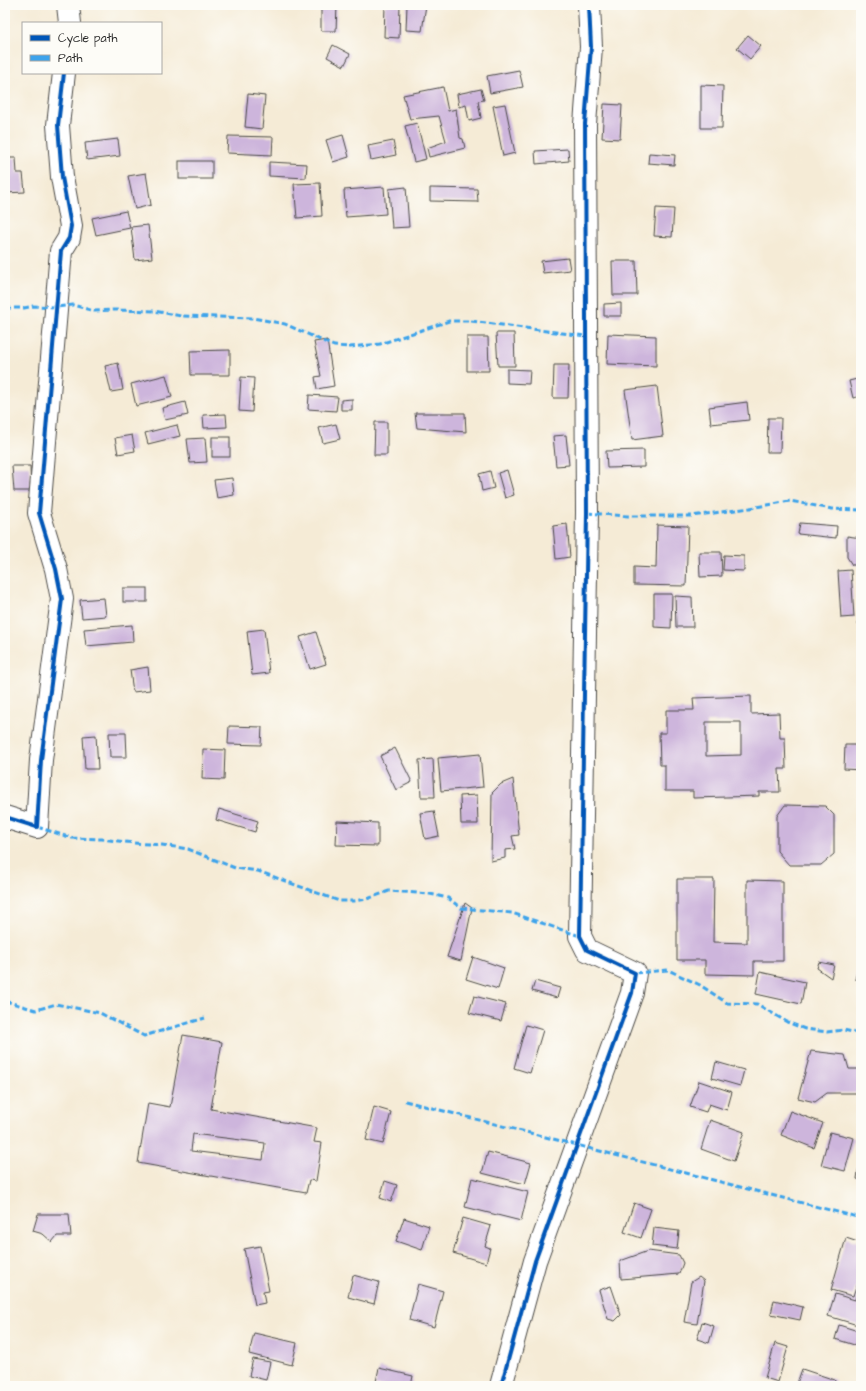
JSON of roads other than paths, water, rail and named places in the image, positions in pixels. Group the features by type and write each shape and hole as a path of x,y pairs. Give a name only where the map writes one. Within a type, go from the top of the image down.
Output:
{"street":[{"path":"68,5 70,22"},
{"path":"501,1386 535,1261 632,993 635,973 587,950 580,936 587,512 585,124 591,47 589,5"},
{"path":"5,817 37,827 41,760 62,599 56,569 39,512 61,251 69,238 71,226 62,177 58,125 64,74"}]}
